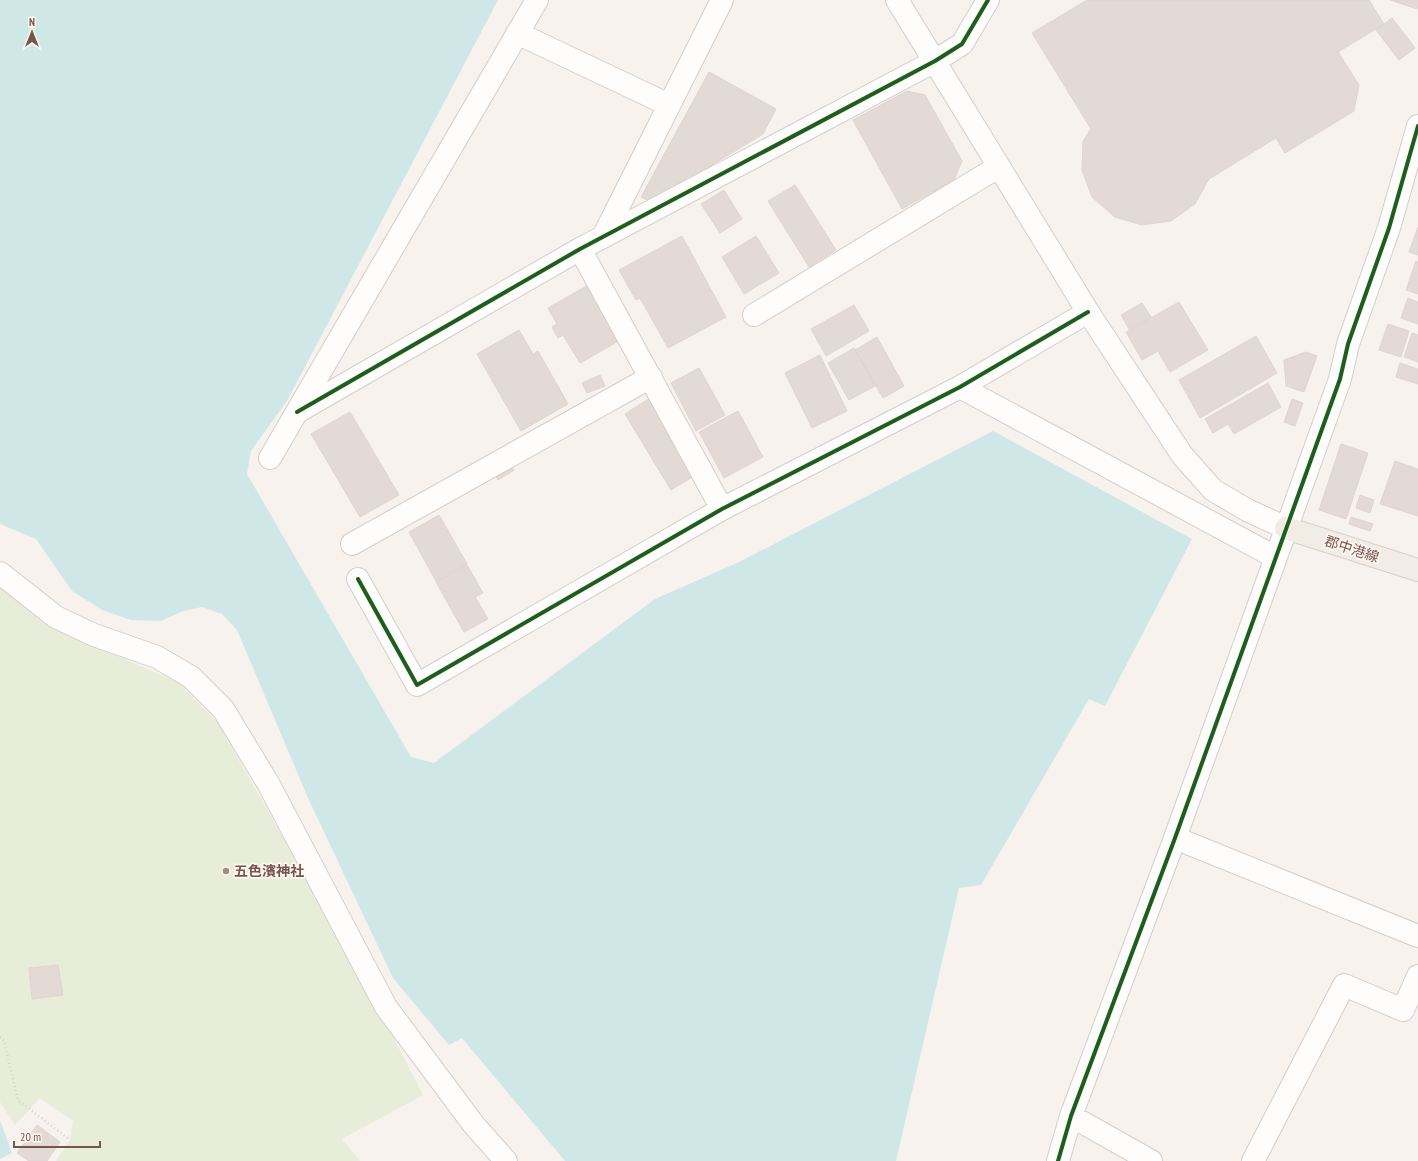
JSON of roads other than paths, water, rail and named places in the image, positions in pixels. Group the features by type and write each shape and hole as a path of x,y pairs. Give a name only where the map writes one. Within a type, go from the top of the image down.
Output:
{"main road":[{"name":"郡中港線","path":"1286,528 1418,570"}],"street":[{"path":"270,458 537,0"},
{"path":"602,237 722,0"},
{"path":"897,0 1088,312 1182,455 1213,490 1247,510 1286,528"},
{"path":"297,412 580,249 935,61 962,44 988,0"},
{"path":"517,34 669,105"},
{"path":"1058,1161 1071,1116 1175,838 1340,379 1348,344 1389,228 1418,126"},
{"path":"754,315 998,167"},
{"path":"580,249 722,509"},
{"path":"358,579 417,685 722,509 960,386 1088,312"},
{"path":"352,544 651,377"},
{"path":"960,386 1275,557"},
{"path":"0,573 56,617 94,634 157,657 191,677 223,709 268,783 386,1007 474,1125 506,1161"},
{"path":"1175,838 1418,936"},
{"path":"1253,1161 1344,985 1403,1010 1418,976"},
{"path":"1071,1116 1150,1161"}],"water":[{"path":"0,0 498,0 287,401 251,451 247,474 411,757 434,763 655,599 739,562 993,431 1192,539 1105,706 1089,699 981,885 959,888 896,1161 565,1161 462,1038 449,1045 393,978 308,798 237,630 222,614 202,607 183,611 161,621 131,620 102,610 72,591 36,539 0,524"},
{"path":"0,1120 12,1153 0,1159"}],"place":[{"name":"五色濱神社","path":"226,871"}]}
